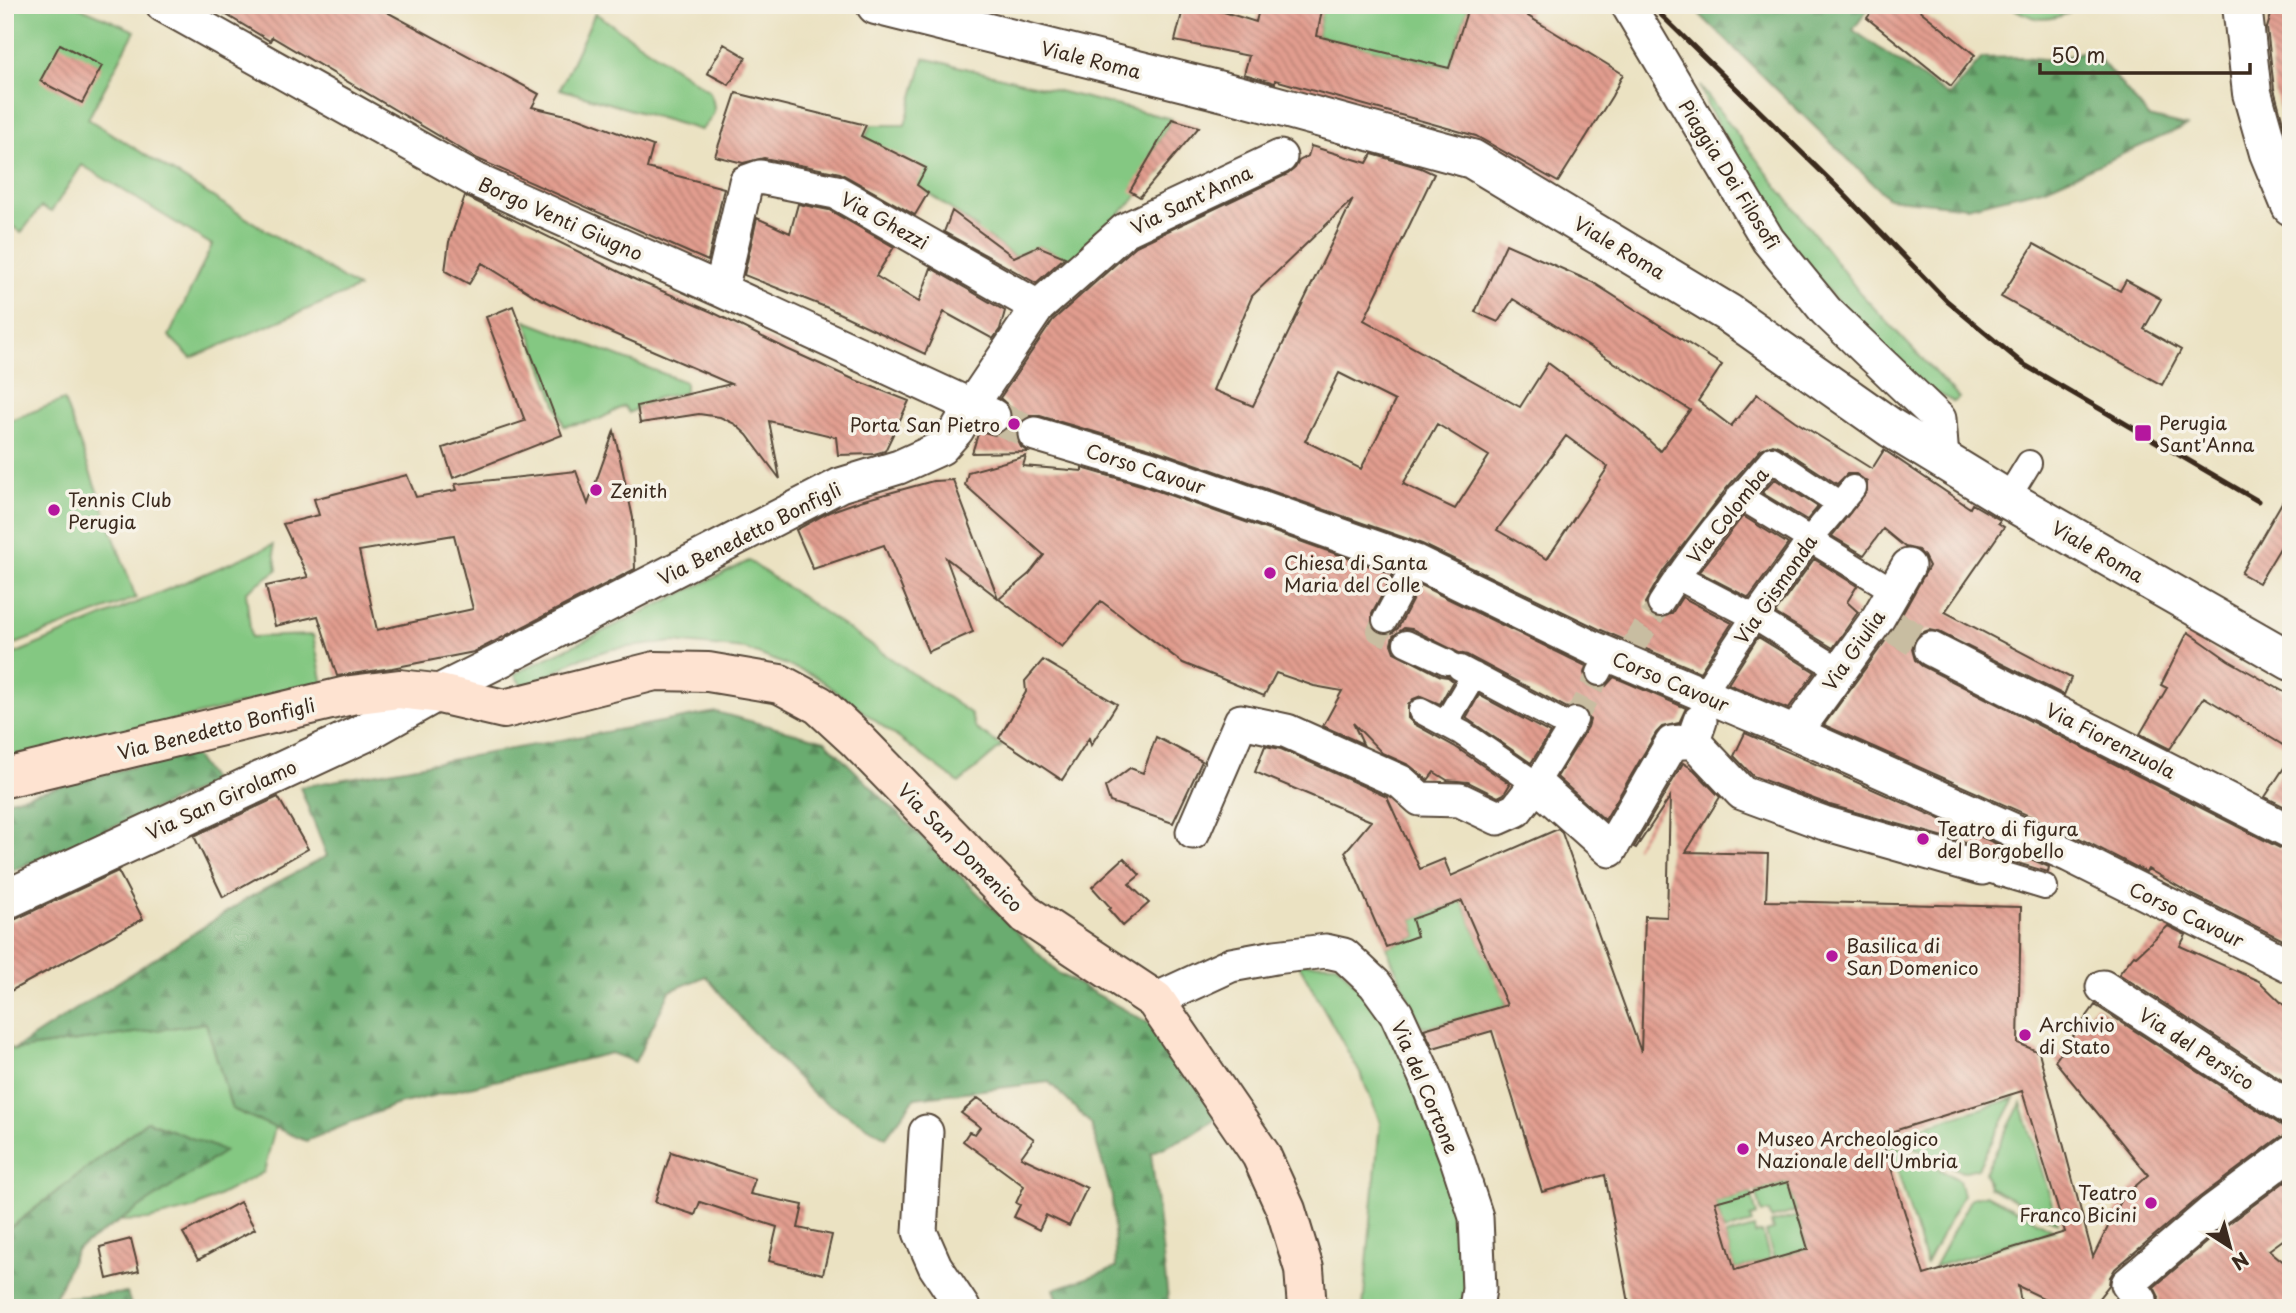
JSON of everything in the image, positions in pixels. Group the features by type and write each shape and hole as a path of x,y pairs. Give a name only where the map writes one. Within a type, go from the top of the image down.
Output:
{"main road":[{"name":"Via San Domenico","path":"435,693 504,709 655,671 708,672 780,684 819,705 856,739 1027,915 1155,1000 1261,1155 1286,1210 1304,1269 1307,1308"},
{"name":"Via Benedetto Bonfigli","path":"5,778 351,695 399,689 435,693"}],"street":[{"name":"Borgo Venti Giugno","path":"163,5 475,180 982,411"},
{"name":"Viale Roma","path":"876,5 1237,95 1472,159 1728,313 1891,428 2007,499 2291,661"},
{"name":"Piaggia Dei Filosofi","path":"1628,5 1768,240 1826,311 1939,419 1942,459"},
{"path":"2242,5 2252,93 2269,153 2291,206"},
{"name":"Via Sant'Anna","path":"982,411 1038,307 1125,230 1280,156"},
{"name":"Via Ghezzi","path":"721,290 746,182 760,177 836,192 1038,307"},
{"name":"Via Benedetto Bonfigli","path":"435,693 840,485 899,467 940,448 957,430 982,411"},
{"name":"Corso Cavour","path":"1035,434 1147,467 1416,562 1616,659 1795,733 2069,855 2291,966"},
{"name":"Via Colomba","path":"1660,604 1739,496 1772,459 1847,496"},
{"path":"2007,499 2029,463"},
{"path":"1739,496 1810,539 1892,600"},
{"name":"Via Gismonda","path":"1706,695 1754,617 1810,539 1847,496"},
{"path":"1385,620 1416,562"},
{"path":"1677,578 1754,617 1840,670"},
{"name":"Via Giulia","path":"1795,733 1892,600"},
{"path":"1193,832 1241,721 1287,731 1401,782 1420,799 1460,800 1498,818 1516,810 1536,785 1573,723 1406,643"},
{"name":"Via Fiorenzuola","path":"1931,649 2291,832"},
{"path":"1445,724 1460,668"},
{"name":"Via San Girolamo","path":"5,900 366,732 435,693"},
{"path":"1693,741 1706,695"},
{"path":"1421,711 1536,785 1609,850 1672,743 1693,741"},
{"path":"1693,741 1742,793 1824,824 2045,887"},
{"name":"Via del Cortone","path":"1155,1000 1231,965 1326,951 1344,955 1375,984 1396,1013 1425,1076 1476,1217 1479,1289 1476,1308"},
{"name":"Via del Persico","path":"2103,987 2291,1109"},
{"path":"926,1132 920,1232 935,1266 962,1308"},
{"path":"2137,1308 2140,1300 2128,1284 2211,1212 2291,1153"}],"green space":[{"path":"5,5 75,5 135,31 88,119 358,288 191,358 169,336 212,245 82,165 51,212 41,207 21,233 5,220"},
{"path":"1323,5 1469,5 1449,68 1317,36"},
{"path":"1690,5 1871,5 1853,30 1949,96 1982,58 2022,57 2053,60 2081,52 2096,55 2149,117 2186,126 2046,188 1967,207 1888,198"},
{"path":"2006,5 2063,5 2069,13 2043,19"},
{"path":"595,13 709,91 714,112 701,130 560,89"},
{"path":"924,58 1172,119 1151,155 1162,171 1073,261 1038,246 1014,257 988,237 984,242 972,236 977,228 917,185 857,156 871,125 905,125"},
{"path":"1700,86 1860,293 1959,398 1954,402 1913,381 1814,276 1761,200 1708,107"},
{"path":"526,321 685,382 685,393 657,398 629,413 624,406 598,420 564,426"},
{"name":"Tennis Club Perugia","path":"64,400 136,598 5,648 5,422"},
{"path":"273,545 277,570 246,592 251,637 313,635 323,684 5,762 5,658"},
{"path":"749,561 970,713 976,729 1002,746 959,783 815,676 745,649 673,642 612,649 575,660 525,691 514,674"},
{"path":"716,712 825,741 1058,973 1185,1043 1230,1110 1189,1136 1151,1153 1169,1308 1061,1308 1054,1289 1116,1268 1112,1197 1091,1124 1049,1082 915,1098 886,1137 815,1096 748,1027 706,976 670,991 635,1062 611,1053 395,1105 306,1141 232,1109 206,1023 13,1050 248,898 327,856 300,787"},
{"path":"191,751 214,783 5,874 5,798 10,800"},
{"path":"1462,901 1507,1005 1430,1027 1421,1026 1386,947 1417,936 1412,919"},
{"path":"1298,963 1337,964 1389,1021 1468,1218 1467,1308 1363,1308 1380,1122 1361,1075"},
{"path":"206,1023 232,1109 275,1127 264,1172 195,1208 148,1220 119,1221 224,1151 147,1121 5,1232 5,1044 14,1050"},
{"path":"2015,1098 1978,1168 1962,1172 1892,1136"},
{"path":"2021,1103 2058,1223 1989,1187 1985,1172"},
{"path":"147,1121 225,1151 76,1250 55,1298 127,1293 132,1308 5,1308 5,1232"},
{"path":"1889,1142 1959,1180 1963,1195 1926,1264"},
{"path":"1788,1182 1797,1211 1771,1219 1769,1212 1762,1213 1756,1191"},
{"path":"1751,1192 1757,1215 1750,1217 1752,1223 1724,1231 1715,1202"},
{"path":"1986,1194 2054,1230 1934,1267 1971,1198"},
{"path":"1798,1216 1808,1249 1774,1259 1766,1232 1773,1230 1771,1223"},
{"path":"1754,1228 1755,1234 1762,1232 1770,1260 1735,1270 1725,1236"}],"building":[{"path":"210,5 374,5 539,94 532,107 579,118 653,146 647,168 724,188 708,261 478,159 272,37 270,41"},
{"path":"1184,5 1201,5 1256,22 1260,5 1323,5 1317,36 1449,68 1469,5 1533,5 1528,16 1623,74 1558,182 1476,136 1275,80 1275,83 1244,74 1249,56 1175,41"},
{"path":"1877,5 1913,5 1975,55 1951,86 1867,18"},
{"path":"2274,5 2291,5 2291,129 2285,130 2274,89 2267,28"},
{"path":"60,44 102,66 82,103 40,81"},
{"path":"724,44 746,57 729,85 707,73"},
{"path":"736,93 866,125 861,136 926,168 917,185 928,193 915,215 840,173 764,158 743,163 715,156"},
{"path":"1172,119 1199,127 1140,197 1130,191"},
{"path":"1311,146 1367,163 1372,154 1434,174 1364,320 1520,407 1548,363 1639,431 1660,451 1690,410 1513,299 1498,322 1475,312 1506,244 1592,282 1722,365 1698,401 1731,426 1757,394 1872,469 1884,450 1970,508 1972,504 2000,520 1998,523 2004,527 1945,612 2071,678 2064,695 1939,632 1929,630 1920,633 1914,640 1912,649 1915,660 1922,666 2282,849 2291,851 2291,944 2193,895 2148,869 2146,872 2077,837 1824,725 1894,629 1929,566 1918,550 1905,547 1883,529 1864,555 1832,536 1867,491 1867,482 1856,474 1847,474 1837,484 1773,444 1761,449 1727,488 1664,570 1645,603 1651,616 1660,619 1672,613 1682,597 1732,623 1700,672 1599,629 1422,544 1153,449 1031,415 1022,420 1016,429 1021,447 1028,452 972,453 979,431 995,435 1005,431 1010,425 1012,415 1009,406 1000,398 1053,320 1136,246 1288,174 1299,161 1308,156","holes":["1353,199 1253,406 1213,390 1252,296","1339,373 1395,401 1361,469 1305,441","1437,424 1489,456 1455,509 1403,484","1566,436 1608,467 1547,559 1497,530"]},
{"path":"465,196 636,280 712,312 855,380 909,401 885,451 838,455 836,437 769,421 780,479 747,435 735,424 720,417 699,414 640,423 637,406 731,384 612,333 535,296 482,263 469,284 445,271 449,242"},
{"path":"798,204 829,210 894,247 876,276 919,302 931,268 1005,311 1000,329 993,339 944,312 925,354 828,308 744,275 757,218 790,233"},
{"path":"952,211 1014,257 1038,246 1065,257 1036,283 944,232"},
{"path":"2034,244 2120,291 2126,280 2161,299 2144,329 2181,350 2162,385 2001,297"},
{"path":"513,306 562,435 453,478 443,448 525,421 486,317"},
{"path":"614,431 633,518 635,569 474,652 337,676 318,616 275,626 266,586 308,577 283,524 319,515 314,499 407,475 416,497 457,490 455,484 576,471 588,504","holes":["454,535 473,609 377,630 359,551"]},
{"path":"1026,456 1023,466 1082,471 1082,468 1141,485 1393,574 1372,614 1372,627 1379,633 1392,633 1398,628 1420,585 1586,666 1586,680 1593,686 1606,686 1614,677 1686,708 1679,723 1662,727 1656,733 1605,820 1557,777 1588,727 1590,720 1583,708 1575,705 1567,708 1412,629 1404,628 1393,636 1391,644 1394,652 1453,681 1440,704 1421,696 1413,699 1408,705 1408,718 1510,784 1504,794 1498,797 1468,782 1447,780 1434,772 1428,780 1409,765 1382,753 1353,723 1363,744 1323,726 1342,691 1314,686 1276,673 1264,696 1183,663 1101,601 1062,647 999,599 1029,574 1044,555 965,485 968,472"},
{"path":"1775,479 1818,507 1807,520 1762,493"},
{"path":"953,480 998,598 946,558 973,632 928,652 884,545 813,569 796,530 829,512 860,501 933,481"},
{"path":"2291,487 2291,554 2280,548 2259,583 2241,573"},
{"path":"1743,516 1788,544 1749,598 1699,572"},
{"path":"1814,559 1857,586 1847,602 1858,612 1833,648 1775,613"},
{"path":"2188,632 2228,660 2291,696 2291,750 2204,697 2170,749 2140,734 2167,688 2161,685"},
{"path":"1758,637 1815,672 1788,709 1728,684"},
{"path":"1043,660 1117,704 1091,745 1089,738 1062,780 999,738 1026,692 1025,681"},
{"path":"1479,695 1550,733 1531,763 1466,718"},
{"path":"1745,733 2049,867 2048,872 1997,857 1987,849 1830,805 1753,776 1734,756"},
{"path":"1156,737 1202,761 1173,823 1110,802 1105,787 1130,768 1143,773"},
{"path":"1265,746 1281,749 1387,797 1420,869 1444,859 1451,876 1558,829 1562,833 1641,1052 1645,916 1667,917 1670,797 1636,848 1634,847 1683,763 1694,770 1720,797 1686,852 1768,854 1766,901 2021,907 2018,1043 2039,1052 2093,1257 2123,1197 2148,1175 2055,1061 2095,1005 2281,1125 2291,1128 2291,1134 2279,1138 2200,1197 2115,1269 2109,1285 2091,1308 2064,1308 2018,1286 2022,1308 1630,1308 1605,1175 1542,1192 1492,1031 1433,1048 1424,1029 1507,1005 1462,901 1412,919 1417,936 1386,947 1345,852 1371,821 1255,772","holes":["2022,1091 2065,1232 1924,1275 1881,1135","1788,1182 1808,1249 1735,1270 1715,1202"]},
{"path":"2291,757 2291,810 2265,797"},
{"path":"278,797 308,849 223,897 194,836"},
{"path":"1124,858 1140,875 1129,884 1149,903 1123,926 1092,887"},
{"path":"118,871 143,919 5,994 5,921 14,920"},
{"path":"2168,926 2186,935 2180,946 2259,981 2291,1012 2291,1086 2119,974 2134,955"},
{"path":"978,1098 1034,1139 1021,1157 1087,1188 1069,1226 1046,1215 1039,1230 1014,1217 1020,1205 1016,1203 1024,1186 963,1141 969,1132 975,1134 980,1127 961,1113"},
{"path":"671,1152 755,1179 750,1194 803,1205 798,1228 832,1235 823,1274 769,1261 777,1227 700,1202 695,1215 655,1202"},
{"path":"2291,1177 2291,1234 2269,1250 2291,1268 2291,1300 2279,1308 2158,1308 2159,1297 2154,1287 2224,1227"},
{"path":"240,1202 255,1229 198,1260 183,1233"},
{"path":"131,1239 139,1271 107,1279 100,1247"}],"tunnel":[{"path":"993,416 1035,434"},
{"path":"1632,648 1660,604"},
{"path":"1385,620 1379,631 1406,643"},
{"path":"1887,623 1931,649"},
{"path":"1575,720 1599,673"}],"railway":[{"path":"1651,5 1835,185 1947,301 2023,364 2258,501"}],"place":[{"name":"Porta San Pietro","path":"1014,424"},
{"name":"Perugia Sant'Anna","path":"2143,433"},
{"name":"Zenith","path":"596,490"},
{"name":"Tennis Club Perugia","path":"54,510"},
{"name":"Chiesa di Santa Maria del Colle","path":"1270,573"},
{"name":"Teatro di figura del Borgobello","path":"1923,839"},
{"name":"Basilica di San Domenico","path":"1832,956"},
{"name":"Archivio di Stato","path":"2025,1035"},
{"name":"Museo Archeologico Nazionale dell'Umbria","path":"1743,1149"},
{"name":"Teatro Franco Bicini","path":"2151,1203"}]}
